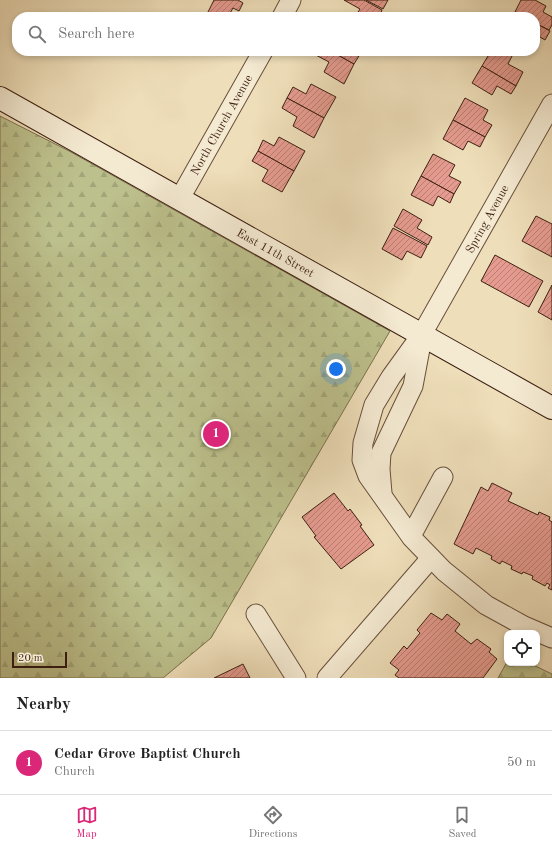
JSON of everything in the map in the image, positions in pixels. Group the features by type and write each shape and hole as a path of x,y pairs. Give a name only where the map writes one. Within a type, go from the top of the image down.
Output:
{"main road":[{"name":"East 11th Street","path":"0,98 552,408"}],"street":[{"path":"285,12 292,0"},
{"name":"North Church Avenue","path":"180,198 260,56"},
{"name":"Spring Avenue","path":"422,334 552,104"},
{"path":"422,334 391,376 374,405 363,443 362,460 368,476 411,536 444,571 486,605 524,626 552,638"},
{"path":"383,496 380,469 381,453 413,386 422,334"},
{"path":"411,536 443,477"},
{"path":"327,678 431,558"},
{"path":"256,614 296,678"}],"green space":[{"path":"0,116 71,152 390,331 211,638 163,678 0,678"},
{"path":"505,666 535,666 552,674 552,678 498,678"}],"building":[{"path":"214,0 238,0 243,3 239,11 233,8 231,12 208,12"},
{"path":"344,0 364,0 382,10 381,12 358,12 360,9"},
{"path":"366,0 388,0 383,9"},
{"path":"521,0 535,0 546,6 543,12 552,17 552,25 549,30 540,26 540,12 515,12"},
{"path":"540,26 550,31 545,40 540,37"},
{"path":"318,56 340,56 354,64 344,84 324,72 329,62"},
{"path":"340,56 359,56 354,64"},
{"path":"488,56 512,56 508,64 523,72 516,86 482,66"},
{"path":"482,66 516,86 511,94 497,86 492,95 472,83"},
{"path":"311,84 336,97 324,118 287,98 293,87 306,94"},
{"path":"287,98 324,118 314,138 293,126 297,117 282,108"},
{"path":"465,98 488,110 483,120 492,125 485,137 453,120"},
{"path":"453,120 485,137 480,147 468,141 463,150 443,139"},
{"path":"279,137 305,151 294,171 258,151 263,140 274,146"},
{"path":"258,151 294,171 282,192 262,181 268,170 252,161"},
{"path":"433,154 455,165 449,176 461,182 454,194 421,176"},
{"path":"421,176 454,194 450,203 438,196 433,206 411,195"},
{"path":"403,209 422,220 417,228 432,237 428,245 394,226"},
{"path":"536,216 552,224 552,257 522,241"},
{"path":"393,228 427,246 421,258 407,251 402,260 382,249"},
{"path":"495,255 543,281 529,307 481,281"},
{"path":"552,285 552,320 538,312"},
{"path":"492,483 512,493 508,501 538,515 539,512 550,517 549,520 552,522 552,590 548,588 550,585 547,583 545,586 532,579 533,576 523,572 522,574 511,569 512,566 502,561 500,564 491,559 492,556 476,548 473,554 454,544 481,487 488,491"},
{"path":"334,493 348,511 350,509 374,545 341,569 314,537 316,536 302,517"},
{"path":"431,613 442,620 447,614 460,624 455,631 471,644 477,639 491,649 489,652 497,659 483,678 399,678 395,675 399,670 390,663 404,646 407,649 420,633 417,630"},
{"path":"243,664 250,678 214,678"}],"place":[{"name":"Cedar Grove Baptist Church","path":"216,434"}]}
